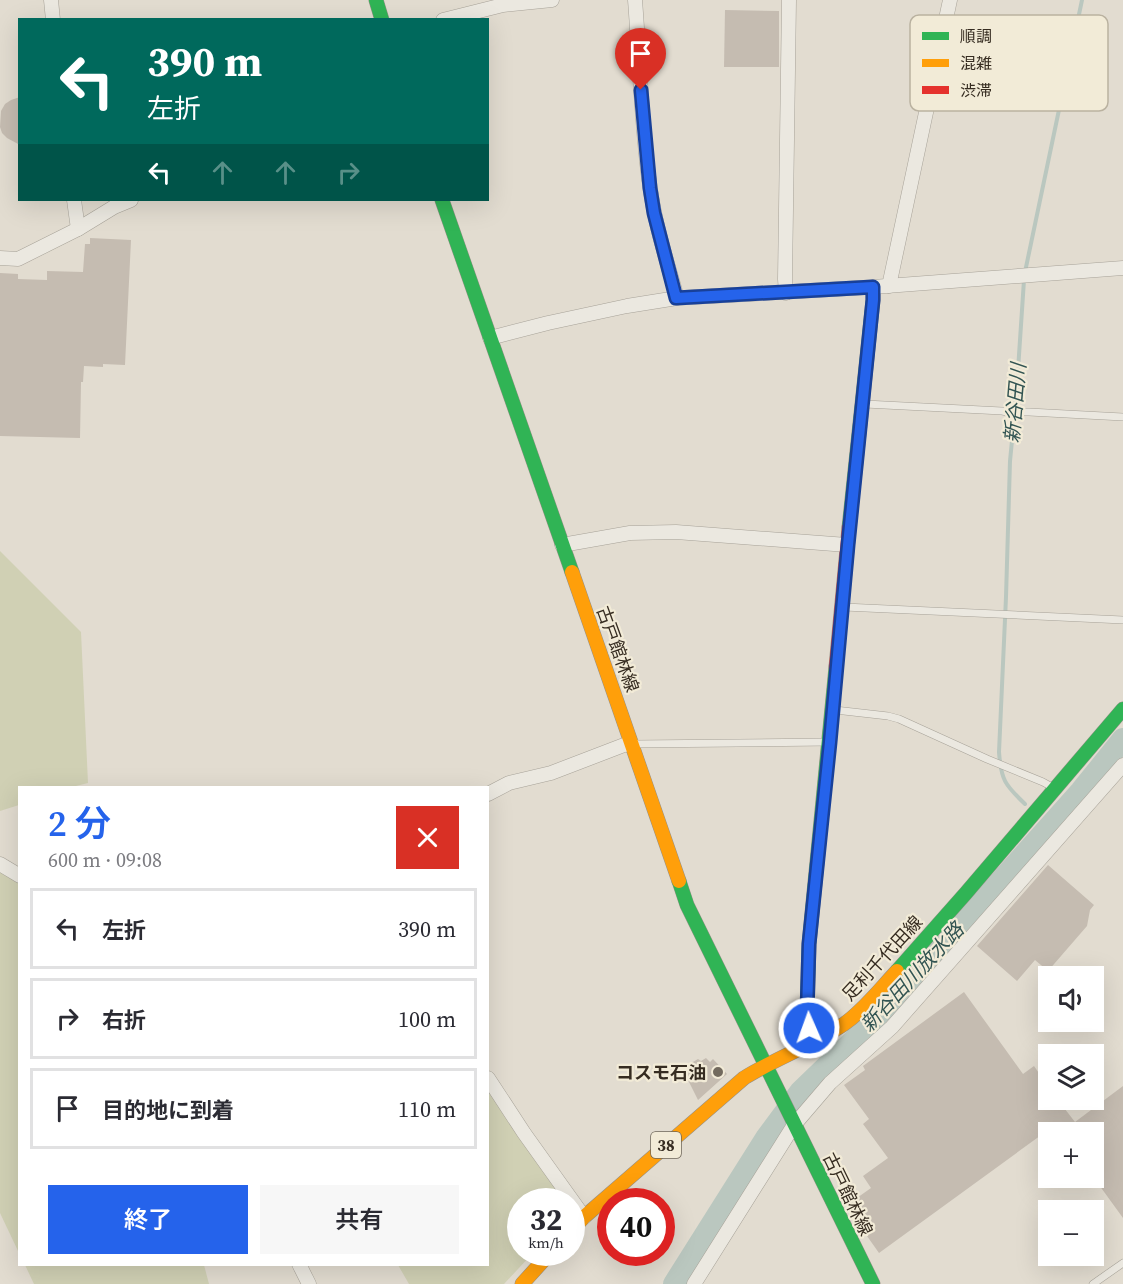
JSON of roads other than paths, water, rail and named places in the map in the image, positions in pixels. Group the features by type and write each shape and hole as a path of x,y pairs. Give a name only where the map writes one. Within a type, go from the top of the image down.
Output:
{"main road":[{"path":"376,0 381,18"},
{"name":"古戸館林線","path":"442,201 687,905 873,1284"},
{"path":"810,1043 807,1013 809,944 873,287"},
{"name":"足利千代田線","path":"585,1215 744,1078 844,1024 859,1012 966,893 1123,709"},
{"path":"530,1279 540,1266"}],"street":[{"path":"51,0 53,18"},
{"path":"450,18 503,4 552,0"},
{"path":"635,0 650,188 654,213 676,298"},
{"path":"786,293 789,0"},
{"path":"947,15 950,0"},
{"path":"889,286 926,111"},
{"path":"74,201 78,229"},
{"path":"0,258 18,259 129,201"},
{"path":"490,338 604,311 676,298 786,293 1123,268"},
{"path":"562,545 630,534 676,532 848,545"},
{"path":"489,793 509,783 550,772 632,744"},
{"path":"694,1284 793,1123 830,1083 892,1027 1123,765"},
{"path":"0,864 18,875"},
{"path":"489,1080 564,1188"},
{"path":"300,1266 309,1284"}],"lane":[{"path":"862,404 1123,417"},
{"path":"843,607 1123,620"},
{"path":"833,710 899,719 1055,789"},
{"path":"632,744 830,742"},
{"path":"1093,1284 1123,1263"}],"waterway":[{"name":"新谷田川","path":"1079,15 1082,0"},
{"name":"新谷田川","path":"1025,272 1059,111"},
{"name":"新谷田川","path":"1024,280 1010,461 999,752 1005,781 1025,804"},
{"name":"新谷田川放水路","path":"674,1284 766,1138 800,1092 888,1007 1081,791 1123,739"}],"place":[{"name":"コスモ石油","path":"718,1072"}]}
